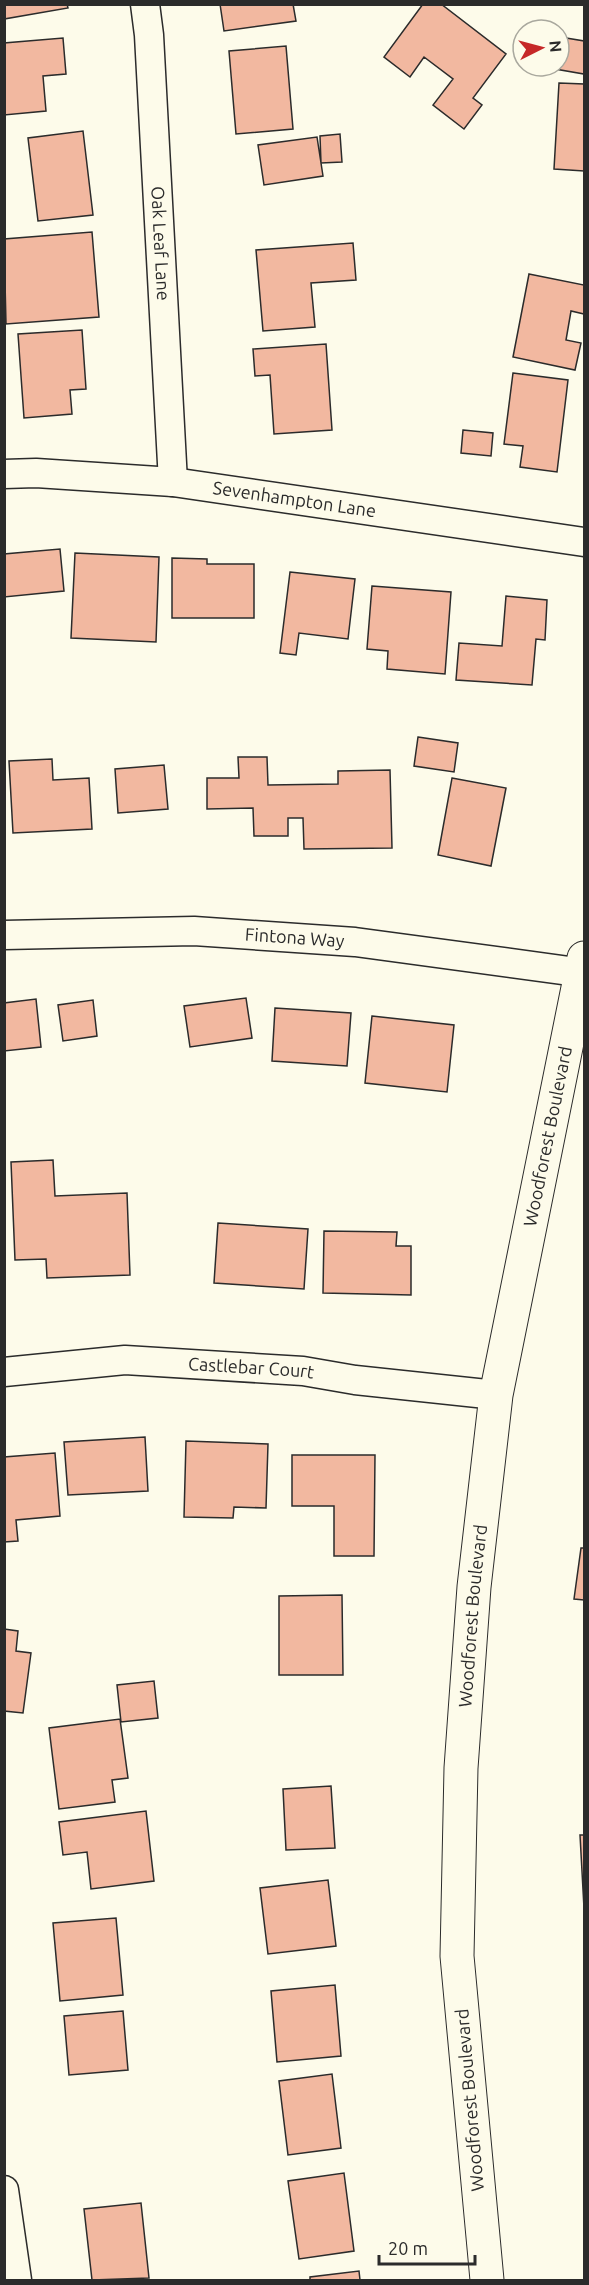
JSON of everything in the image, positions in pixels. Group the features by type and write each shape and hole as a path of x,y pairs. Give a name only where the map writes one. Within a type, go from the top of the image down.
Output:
{"main road":[{"name":"Woodforest Boulevard","path":"487,2280 457,1956 461,1768 474,1587 496,1395 544,1148 584,968"}],"street":[{"name":"Oak Leaf Lane","path":"145,4 149,35 173,482"},
{"name":"Sevenhampton Lane","path":"4,474 36,472 173,482 585,542"},
{"name":"Fintona Way","path":"4,935 45,932 194,931 355,942 584,968"},
{"name":"Castlebar Court","path":"4,1372 125,1360 303,1371 355,1380 496,1395"},
{"path":"4,2190 17,2280"}],"building":[{"path":"4,4 67,4 68,8 4,19"},
{"path":"220,4 293,4 296,21 224,31"},
{"path":"423,4 441,4 506,54 473,98 482,105 464,129 433,105 453,79 424,57 410,77 384,57"},
{"path":"63,38 66,74 43,76 46,111 4,115 4,43"},
{"path":"571,39 584,41 584,74 571,72"},
{"path":"286,46 293,129 236,134 229,51"},
{"path":"559,83 584,84 584,171 554,169"},
{"path":"83,131 93,215 38,221 28,138"},
{"path":"340,134 342,162 321,163 320,136"},
{"path":"317,137 323,176 264,185 258,145"},
{"path":"92,232 99,317 6,324 4,239"},
{"path":"353,243 356,280 311,283 315,327 263,331 256,250"},
{"path":"529,274 584,285 584,314 571,311 566,340 581,343 575,370 513,357"},
{"path":"82,330 86,389 70,390 72,414 24,418 18,334"},
{"path":"326,344 332,430 274,434 270,375 255,376 253,349"},
{"path":"513,373 568,380 557,472 520,467 523,446 504,444"},
{"path":"463,430 493,433 491,456 461,453"},
{"path":"60,549 64,591 4,597 4,554"},
{"path":"75,553 159,557 156,642 71,638"},
{"path":"172,558 207,559 207,564 254,564 254,618 172,618"},
{"path":"290,572 355,579 348,639 299,633 296,655 280,653"},
{"path":"372,586 451,592 445,674 387,669 388,651 367,649"},
{"path":"506,596 547,600 545,640 536,639 532,685 456,680 459,643 502,646"},
{"path":"418,737 458,743 454,772 414,766"},
{"path":"238,757 267,757 268,785 338,784 338,771 390,770 392,848 304,849 303,818 288,818 288,836 254,836 253,808 207,809 207,778 239,778"},
{"path":"52,759 53,780 89,778 92,829 13,833 9,761"},
{"path":"164,765 168,809 118,813 115,769"},
{"path":"452,778 506,788 491,866 438,855"},
{"path":"246,998 252,1038 190,1047 184,1006"},
{"path":"36,999 41,1047 4,1051 4,1003"},
{"path":"93,1000 97,1036 63,1041 58,1005"},
{"path":"275,1008 351,1013 347,1066 272,1061"},
{"path":"372,1016 454,1025 447,1092 365,1083"},
{"path":"53,1160 55,1196 127,1193 130,1275 47,1278 46,1259 15,1260 11,1162"},
{"path":"218,1223 308,1229 304,1289 214,1283"},
{"path":"324,1231 397,1232 396,1246 411,1246 411,1295 323,1293"},
{"path":"145,1437 148,1491 68,1495 64,1442"},
{"path":"186,1441 268,1444 266,1508 234,1507 233,1518 184,1517"},
{"path":"55,1453 60,1516 16,1520 18,1541 4,1542 4,1457"},
{"path":"292,1455 375,1455 374,1556 334,1556 334,1506 292,1506"},
{"path":"581,1548 584,1548 584,1600 574,1599"},
{"path":"342,1595 343,1675 279,1675 279,1596"},
{"path":"4,1629 18,1631 16,1651 31,1653 23,1713 4,1711"},
{"path":"154,1681 158,1718 121,1722 117,1685"},
{"path":"120,1719 128,1778 112,1780 115,1802 59,1809 49,1728"},
{"path":"331,1786 335,1848 286,1850 283,1789"},
{"path":"146,1811 154,1881 91,1889 87,1852 63,1855 59,1822"},
{"path":"580,1835 584,1835 584,1908"},
{"path":"328,1880 336,1946 268,1954 260,1888"},
{"path":"116,1918 123,1995 60,2001 53,1923"},
{"path":"335,1985 341,2056 277,2062 271,1991"},
{"path":"123,2011 128,2070 69,2075 64,2016"},
{"path":"332,2074 341,2148 288,2155 279,2081"},
{"path":"344,2173 354,2251 299,2259 288,2181"},
{"path":"141,2203 149,2278 92,2280 84,2209"},
{"path":"359,2271 360,2280 310,2280 310,2277"}]}
